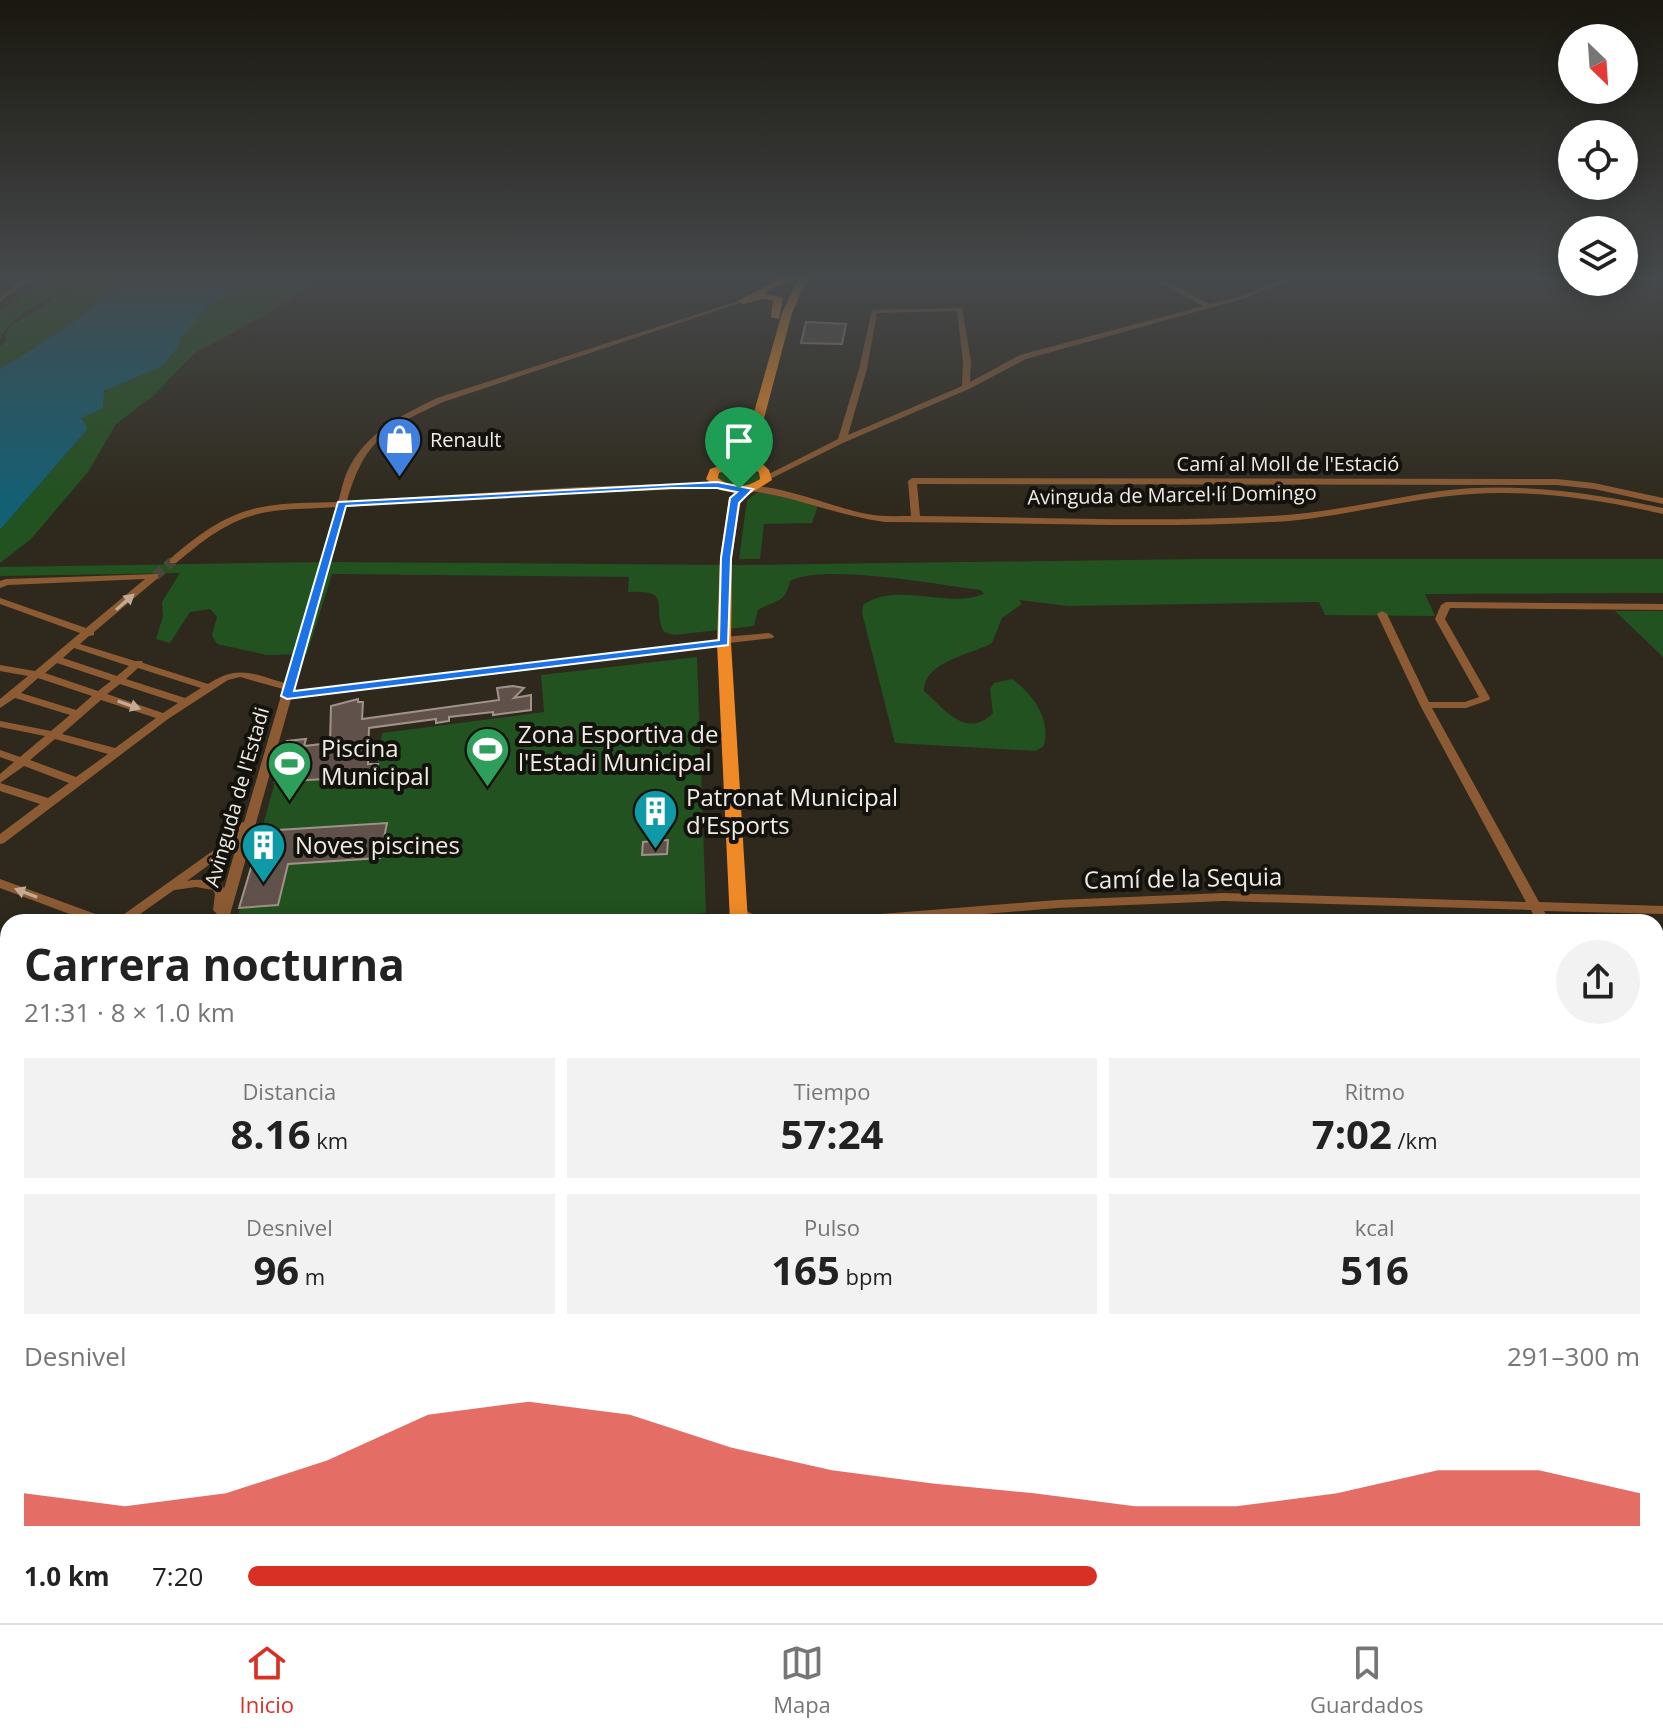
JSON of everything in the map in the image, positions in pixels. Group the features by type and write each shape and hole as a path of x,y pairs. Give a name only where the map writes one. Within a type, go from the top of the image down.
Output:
{"main road":[{"path":"717,482 725,466 734,462 759,390 767,355"},
{"path":"762,473 748,457 776,355"},
{"path":"725,466 762,473"},
{"path":"738,914 724,641 726,558 735,498 750,488 762,473"},
{"path":"717,482 750,488"},
{"path":"717,482 735,498"}],"street":[{"name":"Avinguda de l'Estadi","path":"221,914 242,854 252,809 351,473 365,449 384,430 440,400 578,355"},
{"path":"842,440 866,355"},
{"path":"966,355 966,387"},
{"path":"778,490 762,473 792,463 966,387 1031,355"},
{"name":"Camí al Moll de l'Estació","path":"916,519 912,481 1557,482 1594,486 1663,501"},
{"path":"173,561 228,519 265,509 717,482"},
{"path":"750,488 778,490"},
{"name":"Avinguda de Marcel·lí Domingo","path":"778,490 865,517 916,519 1272,519 1341,513 1439,495 1502,490 1597,498 1663,511"},
{"path":"0,705 155,576 3,584"},
{"path":"0,601 90,633"},
{"path":"1425,705 1466,705 1485,698 1440,619 1446,605 1663,607"},
{"path":"1382,614 1425,705 1539,914"},
{"path":"0,840 6,829 50,803 185,702 232,674 240,674 288,692 769,636"},
{"path":"74,645 208,687"},
{"path":"56,659 185,702"},
{"path":"0,780 138,663"},
{"path":"0,668 36,674 164,717"},
{"path":"13,694 78,714"},
{"path":"0,724 115,752"},
{"path":"0,753 77,782"},
{"path":"0,787 50,803"},
{"path":"132,914 237,839 252,809"},
{"path":"226,848 242,854"},
{"path":"0,883 83,914"},
{"path":"170,888 196,883 217,887 221,894 219,914"},
{"name":"Camí de la Sequia","path":"931,914 1057,904 1224,897 1663,910"}],"green space":[{"path":"0,355 22,355 0,369"},
{"path":"169,355 193,355 153,396 116,424 88,472 31,539 0,563 0,530 85,432 81,418 111,386 162,366"},
{"path":"734,468 756,471 760,478 740,486 718,479 721,472"},
{"path":"759,491 818,505 812,523 764,524 760,559 739,559 747,500"},
{"path":"1200,559 1663,559 1663,593 1425,594 1435,616 1325,615 1319,602 1068,606 1019,600 1022,604 1002,618 992,643 940,666 926,681 924,691 956,719 974,723 983,721 993,713 990,689 994,683 1012,679 1027,692 1043,718 1043,747 1035,751 895,743 862,613 863,605 891,595 969,598 984,594 981,590 854,575 806,576 790,581 783,597 758,610 754,626 674,635 664,632 656,597 642,592 628,592 629,577 332,574 307,654 267,655 217,644 212,635 217,617 210,609 190,612 170,643 156,639 163,616 162,602 180,573 0,576 0,567 326,562 739,565"},
{"path":"1615,611 1663,611 1663,657"},
{"name":"Zona Esportiva de l'Estadi Municipal","path":"697,657 706,913 238,914 275,782 376,775 382,733 544,712 541,675"}],"water":[{"path":"22,355 171,355 162,366 104,391 103,408 81,418 87,427 85,432 0,530 0,369"}],"building":[{"path":"497,688 524,688 514,698 531,695 531,710 449,717 449,721 436,723 436,719 369,728 368,764 378,764 376,776 275,782 287,741 306,739 304,746 330,743 331,706 358,699 358,702 363,702 362,719 499,700"},
{"name":"Noves piscines","path":"387,823 380,858 288,864 278,905 239,908 262,831"},
{"name":"Patronat Municipal d'Esports","path":"668,840 667,854 642,855 643,842"}],"tunnel":[{"path":"155,576 173,561"}],"place":[{"name":"Renault","path":"399,479"},
{"name":"Zona Esportiva de l'Estadi Municipal","path":"487,788"},
{"name":"Piscina Municipal","path":"290,802"},
{"name":"Patronat Municipal d'Esports","path":"655,851"},
{"name":"Noves piscines","path":"264,885"}],"route":[{"path":"717,485 739,489 748,489 735,498 734,503 726,558 724,643 287,696 342,504 671,486 717,485"}]}
